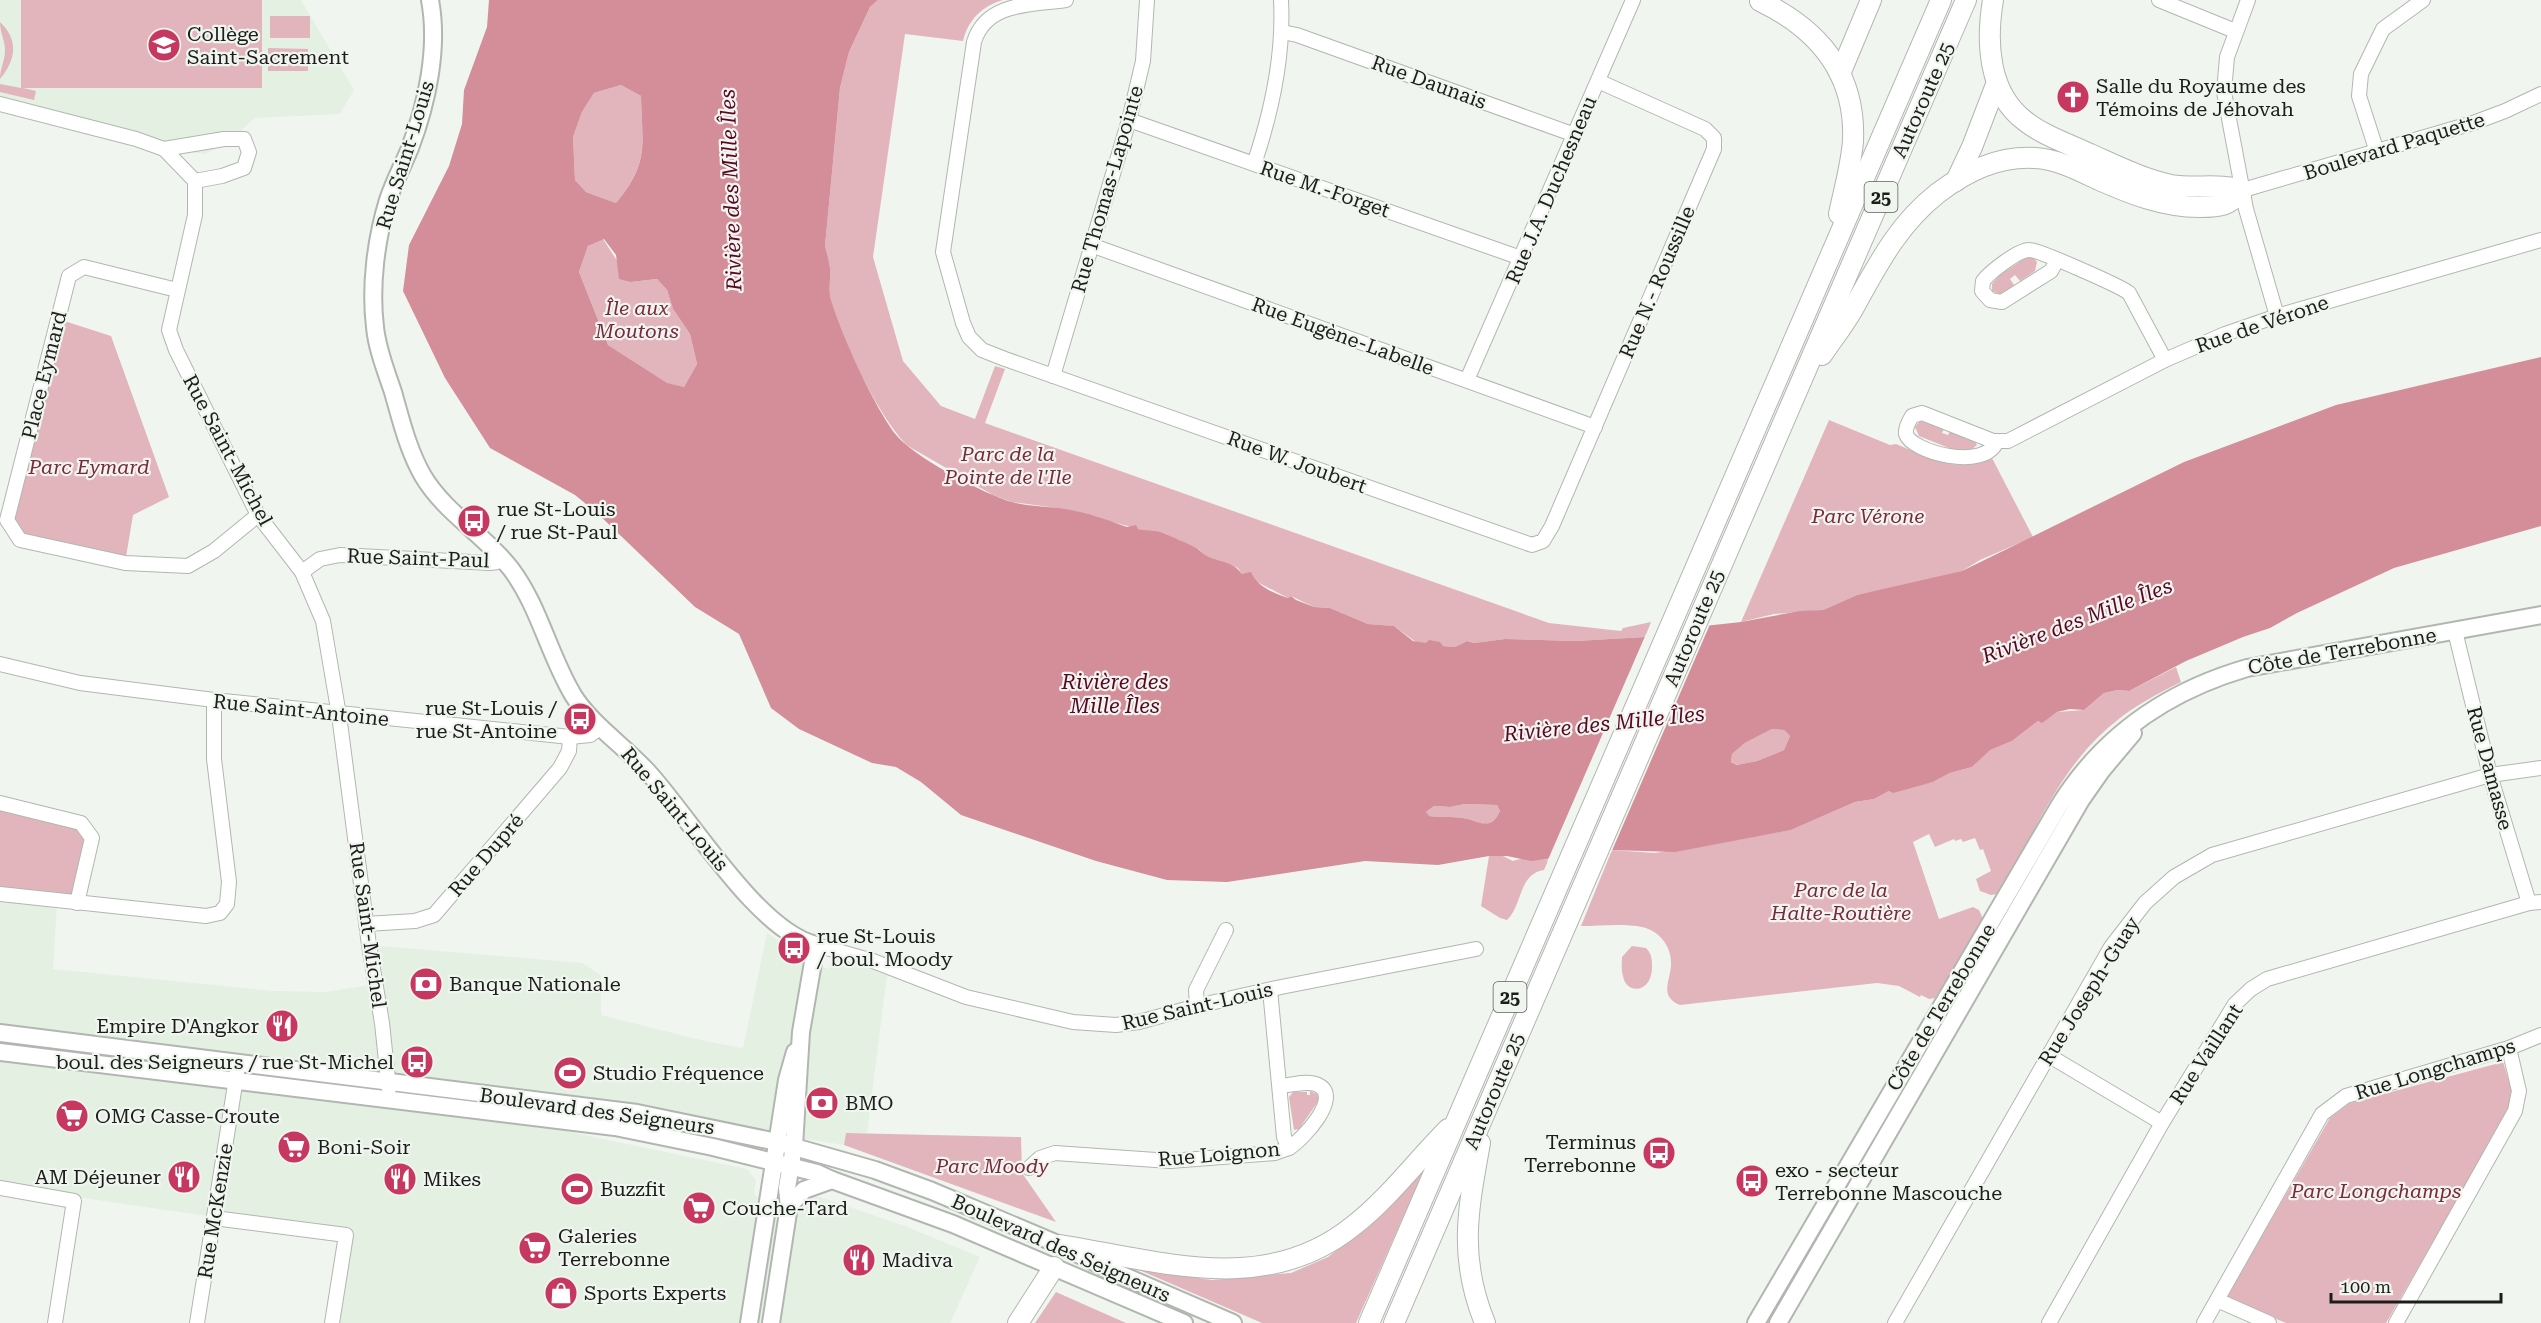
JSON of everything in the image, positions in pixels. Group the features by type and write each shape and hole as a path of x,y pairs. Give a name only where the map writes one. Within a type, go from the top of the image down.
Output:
{"highway":[{"path":"1759,0 1791,17 1808,31 1829,56 1840,74 1850,109 1852,142 1831,252"},
{"path":"1840,74 1872,0"},
{"name":"Autoroute 25","path":"1369,1323 1941,0"},
{"name":"Autoroute 25","path":"1394,1323 1966,0"},
{"path":"1796,393 1852,311 1879,260 1896,235 1927,202 1956,181 1994,162 2034,158 2064,165 2130,193 2173,205 2207,207 2229,204 2243,190 2229,186 2182,187 2158,182 2030,125 2012,109 1997,82 1989,41 1993,0"},
{"path":"1956,181 1997,82"},
{"path":"1485,1323 1470,1274 1466,1240 1469,1205 1486,1111"},
{"path":"1060,1245 1188,1268 1236,1269 1283,1261 1321,1247 1353,1226 1376,1207 1456,1120"},
{"path":"1018,1323 1054,1267"}],"main road":[{"name":"Rue Saint-Louis","path":"430,0 432,40 428,82 416,129 384,215 375,268 375,328 406,436 418,467 442,501 512,570 526,594 571,692 584,710 654,779 763,911 791,935 816,945"},
{"name":"Côte de Terrebonne","path":"1778,1323 2005,916 2079,775 2119,733 2198,685 2247,668 2541,615"},
{"name":"Côte de Terrebonne","path":"1756,1323 1920,1039 2005,916"},
{"path":"749,1323 786,1144 786,1080 801,1032 816,945"},
{"name":"Boulevard des Seigneurs","path":"0,1033 637,1113 786,1144 893,1176 1060,1245 1108,1269 1233,1323"},
{"name":"Boulevard des Seigneurs","path":"0,1052 633,1130 783,1163 818,1173 925,1213 1184,1323"},
{"path":"771,1323 789,1206 783,1163"},
{"path":"789,1206 808,1188 832,1180"}],"street":[{"name":"Rue W. Joubert","path":"1066,0 1000,11 986,20 979,28 974,42 943,244 944,260 960,315 975,344 992,355 1528,544 1541,543"},
{"name":"Rue Thomas-Lapointe","path":"1053,376 1130,120 1143,61 1147,0"},
{"path":"1254,164 1272,102 1281,32 1281,0"},
{"name":"Rue J.A. Duchesneau","path":"1467,380 1633,0"},
{"path":"2159,0 2235,31"},
{"path":"2248,0 2226,57 2223,81 2226,113 2246,209 2277,316"},
{"path":"2377,152 2359,96 2361,74 2383,29 2422,0"},
{"name":"Rue Daunais","path":"1281,32 1308,39 1575,135"},
{"name":"Rue N.- Roussille","path":"1541,543 1552,526 1714,147 1714,138 1705,129 1598,81"},
{"name":"Boulevard Paquette","path":"2243,190 2490,117 2541,94"},
{"path":"0,104 136,139 164,149 195,181 222,176 244,168 249,152 244,139 224,139 164,149"},
{"name":"Rue M.-Forget","path":"1130,120 1521,258"},
{"name":"Rue Saint-Michel","path":"195,181 195,215 169,330 176,350 258,515 302,572 323,621 339,715 389,1081 389,1100"},
{"name":"Rue de Vérone","path":"1996,441 1987,453 1974,457 1954,458 1914,443 1908,437 1906,429 1912,416 1922,413 2003,443 2165,360 2225,333 2541,240"},
{"name":"Rue Eugène-Labelle","path":"1091,245 1595,427"},
{"path":"2057,260 2051,271 2002,302 1990,300 1982,291 1981,284 1985,278 2023,251 2031,250 2057,260 2129,293 2165,360"},
{"name":"Place Eymard","path":"177,290 84,267 69,276 7,520 20,540 125,563 188,566 214,551 258,515"},
{"name":"Rue Saint-Paul","path":"302,572 320,559 340,555 490,563 497,562 501,558"},
{"name":"Rue Damasse","path":"2455,631 2490,775 2535,902"},
{"name":"Rue Saint-Antoine","path":"0,664 80,683 339,715 570,736 590,735 601,727"},
{"path":"0,894 206,916 220,913 227,904 229,882 214,759 214,700"},
{"name":"Rue Dupré","path":"366,924 415,921 434,915 560,768 569,751 570,736"},
{"name":"Rue Joseph-Guay","path":"1895,1323 2111,947 2145,903 2174,877 2212,855 2490,775 2541,768"},
{"path":"0,803 81,823 92,838 77,903"},
{"name":"Rue Vaillant","path":"2049,1323 2162,1123 2235,1004 2251,989 2267,979 2535,902"},
{"path":"1197,1006 1196,990 1226,930"},
{"name":"Rue Saint-Louis","path":"816,945 873,961 966,996 1073,1022 1122,1025 1270,990 1476,949"},
{"name":"Rue Loignon","path":"1029,1168 1036,1160 1055,1153 1170,1161 1275,1153 1289,1148 1284,1137 1281,1086 1270,990"},
{"name":"Rue Longchamps","path":"2204,1323 2322,1114 2346,1096 2509,1048 2541,1035"},
{"path":"2396,1323 2515,1111 2519,1091 2509,1048"},
{"path":"2048,1055 2162,1123"},
{"name":"Rue McKenzie","path":"197,1323 238,1064"},
{"path":"1281,1086 1315,1084 1323,1089 1327,1098 1324,1109 1298,1142 1289,1148"},
{"path":"0,1188 74,1202 55,1323"},
{"path":"214,1218 346,1235 332,1323"},
{"path":"2217,1300 2269,1323"}],"shaded area":[{"name":"Collège Saint-Sacrement","path":"0,0 301,0 354,90 340,114 255,118 226,144 205,154 164,149 0,104"},
{"path":"0,894 57,904 53,969 273,991 325,992 376,984 369,945 582,963 601,975 601,1015 743,1048 767,933 795,951 798,960 829,969 831,959 843,959 887,975 867,1133 846,1133 844,1145 637,1113 0,1033"},
{"path":"0,1055 456,1108 747,1169 756,1180 754,1195 801,1207 810,1197 820,1197 905,1226 980,1257 950,1323 332,1323 346,1236 0,1186"}],"green space":[{"path":"21,0 262,0 262,88 23,88 36,91 34,100 0,92 0,84 21,88"},
{"name":"Parc de la Pointe de l'Ile","path":"878,0 1003,0 982,10 972,20 963,41 905,34 873,257 903,361 941,406 975,419 995,366 1005,369 985,423 1549,623 1621,631 1623,628 1651,622 1645,637 1576,641 1505,639 1474,643 1467,641 1455,647 1416,642 1394,626 1368,624 1330,608 1314,607 1291,596 1288,598 1242,574 1238,568 1204,555 1199,549 1192,548 1179,540 1065,509 1012,502 993,495 908,446 885,417 874,398 836,317 830,297 830,269 825,246 840,88 849,52 870,7"},
{"path":"270,16 310,16 310,38 270,38"},
{"path":"0,22 10,36 13,50 9,65 0,79 5,50"},
{"path":"268,48 308,49 308,71 268,71"},
{"path":"621,85 641,96 642,152 634,176 616,203 586,192 575,180 573,137 582,112 594,93"},
{"name":"Île aux Moutons","path":"603,239 631,282 657,279 667,290 673,309 690,334 697,364 684,387 668,384 608,345 579,272 588,246"},
{"path":"2027,257 2034,258 2037,262 2035,271 2020,281 2015,275 2010,279 2014,285 2002,295 1992,291 1992,284 2000,275"},
{"name":"Parc Eymard","path":"58,319 111,336 169,497 133,515 125,563 20,540 7,520"},
{"name":"Parc Vérone","path":"1829,420 1890,445 1896,444 1943,462 1967,465 1992,458 2033,537 1980,560 1962,571 1936,579 1857,595 1823,610 1774,614 1741,622"},
{"path":"1920,421 1944,429 1942,433 1948,435 1950,431 1974,440 1977,445 1971,450 1954,450 1919,436 1915,427"},
{"name":"Parc de la Halte-Routière","path":"2176,667 2181,682 2122,717 2078,760 2049,803 1998,894 1991,895 1980,891 1976,879 1991,871 1983,849 1980,850 1975,838 1963,842 1961,839 1955,841 1954,839 1935,847 1929,834 1913,842 1939,919 1973,907 1979,910 1983,919 1935,998 1929,999 1921,995 1920,997 1899,986 1877,983 1680,1005 1668,993 1671,958 1667,946 1654,932 1635,926 1581,926 1612,850 1655,853 1791,830 1855,802 1874,799 1889,791 1933,782 1950,773 1972,767 1989,750 2012,741 2038,721 2042,722 2057,712 2084,710 2104,693 2118,690 2129,691"},
{"path":"1772,729 1784,730 1790,736 1784,750 1757,761 1738,765 1731,762 1732,754 1745,743"},
{"path":"0,803 81,823 92,838 77,903 0,894"},
{"path":"1465,804 1497,805 1500,811 1493,822 1484,824 1463,818 1428,816 1426,812 1434,806 1450,807"},
{"path":"1489,856 1503,856 1513,861 1549,859 1544,870 1530,877 1525,884 1507,920 1481,906"},
{"path":"1632,946 1646,948 1651,958 1651,975 1648,982 1639,989 1629,986 1622,974 1622,957"},
{"name":"Parc Longchamps","path":"2503,1062 2513,1094 2510,1109 2386,1323 2286,1323 2226,1298 2330,1118 2350,1103"},
{"path":"1310,1091 1317,1094 1319,1100 1299,1129 1294,1130 1289,1097 1293,1092 1307,1092 1307,1095 1310,1095"},
{"name":"Parc Moody","path":"846,1133 1021,1137 1022,1173 1056,1222 844,1145"},
{"path":"1424,1170 1356,1323 1262,1323 1137,1269 1212,1280 1291,1273 1328,1257 1372,1223"},
{"path":"1056,1292 1126,1323 1035,1323"}],"water":[{"name":"Rivière des Mille Îles","path":"489,0 878,0 870,7 849,52 840,88 825,246 830,268 830,296 850,351 869,390 897,436 934,464 1000,498 1026,505 1074,511 1127,527 1136,525 1138,529 1160,532 1194,547 1204,555 1230,564 1242,574 1251,572 1257,582 1277,594 1288,598 1291,596 1314,607 1330,608 1368,624 1394,626 1413,641 1426,643 1429,640 1440,642 1443,646 1455,647 1467,641 1474,643 1505,639 1576,641 1645,637 1668,630 1741,622 1800,611 1823,610 1857,595 1962,571 2184,462 2336,405 2541,357 2541,526 2394,568 2270,628 2186,661 2129,691 2118,690 2104,693 2084,710 2070,709 2057,712 2042,723 2038,721 2012,741 1990,750 1972,767 1950,773 1933,782 1893,793 1889,791 1874,799 1855,802 1791,830 1675,852 1612,850 1531,861 1507,856 1489,856 1438,865 1365,861 1227,882 1167,880 1096,861 961,815 921,782 896,767 872,763 799,729 771,708 739,634 695,607 597,513 575,495 490,448 445,378 403,291 409,245 449,166 462,124 464,90 487,27","holes":["621,85 641,96 642,152 634,176 616,203 586,192 575,180 573,137 582,112 594,93","604,239 616,255 619,279 631,282 657,279 667,290 673,309 690,334 697,364 684,387 667,383 608,345 579,272 588,246","1772,729 1784,730 1790,736 1784,750 1757,761 1737,765 1731,762 1732,754 1745,743","1465,804 1497,805 1500,811 1493,821 1484,824 1459,817 1429,816 1426,812 1434,806 1450,807"]}],"pier":[{"path":"1711,622 1611,853 1547,862 1646,634 1667,627"}],"place":[{"name":"Collège Saint-Sacrement","path":"164,45"},
{"name":"Salle du Royaume des Témoins de Jéhovah","path":"2073,97"},
{"name":"rue St-Louis / rue St-Paul","path":"474,521"},
{"name":"rue St-Louis / rue St-Antoine","path":"580,719"},
{"name":"rue St-Louis / boul. Moody","path":"794,948"},
{"name":"Banque Nationale","path":"426,984"},
{"name":"Empire D'Angkor","path":"282,1026"},
{"name":"boul. des Seigneurs / rue St-Michel","path":"417,1062"},
{"name":"Studio Fréquence","path":"570,1073"},
{"name":"BMO","path":"822,1103"},
{"name":"OMG Casse-Croute","path":"72,1116"},
{"name":"Boni-Soir","path":"294,1147"},
{"name":"Terminus Terrebonne","path":"1659,1153"},
{"name":"AM Déjeuner","path":"184,1177"},
{"name":"Mikes","path":"400,1179"},
{"name":"exo - secteur Terrebonne Mascouche","path":"1752,1181"},
{"name":"Buzzfit","path":"577,1189"},
{"name":"Couche-Tard","path":"699,1208"},
{"name":"Galeries Terrebonne","path":"535,1248"},
{"name":"Madiva","path":"859,1260"},
{"name":"Sports Experts","path":"561,1293"}]}
